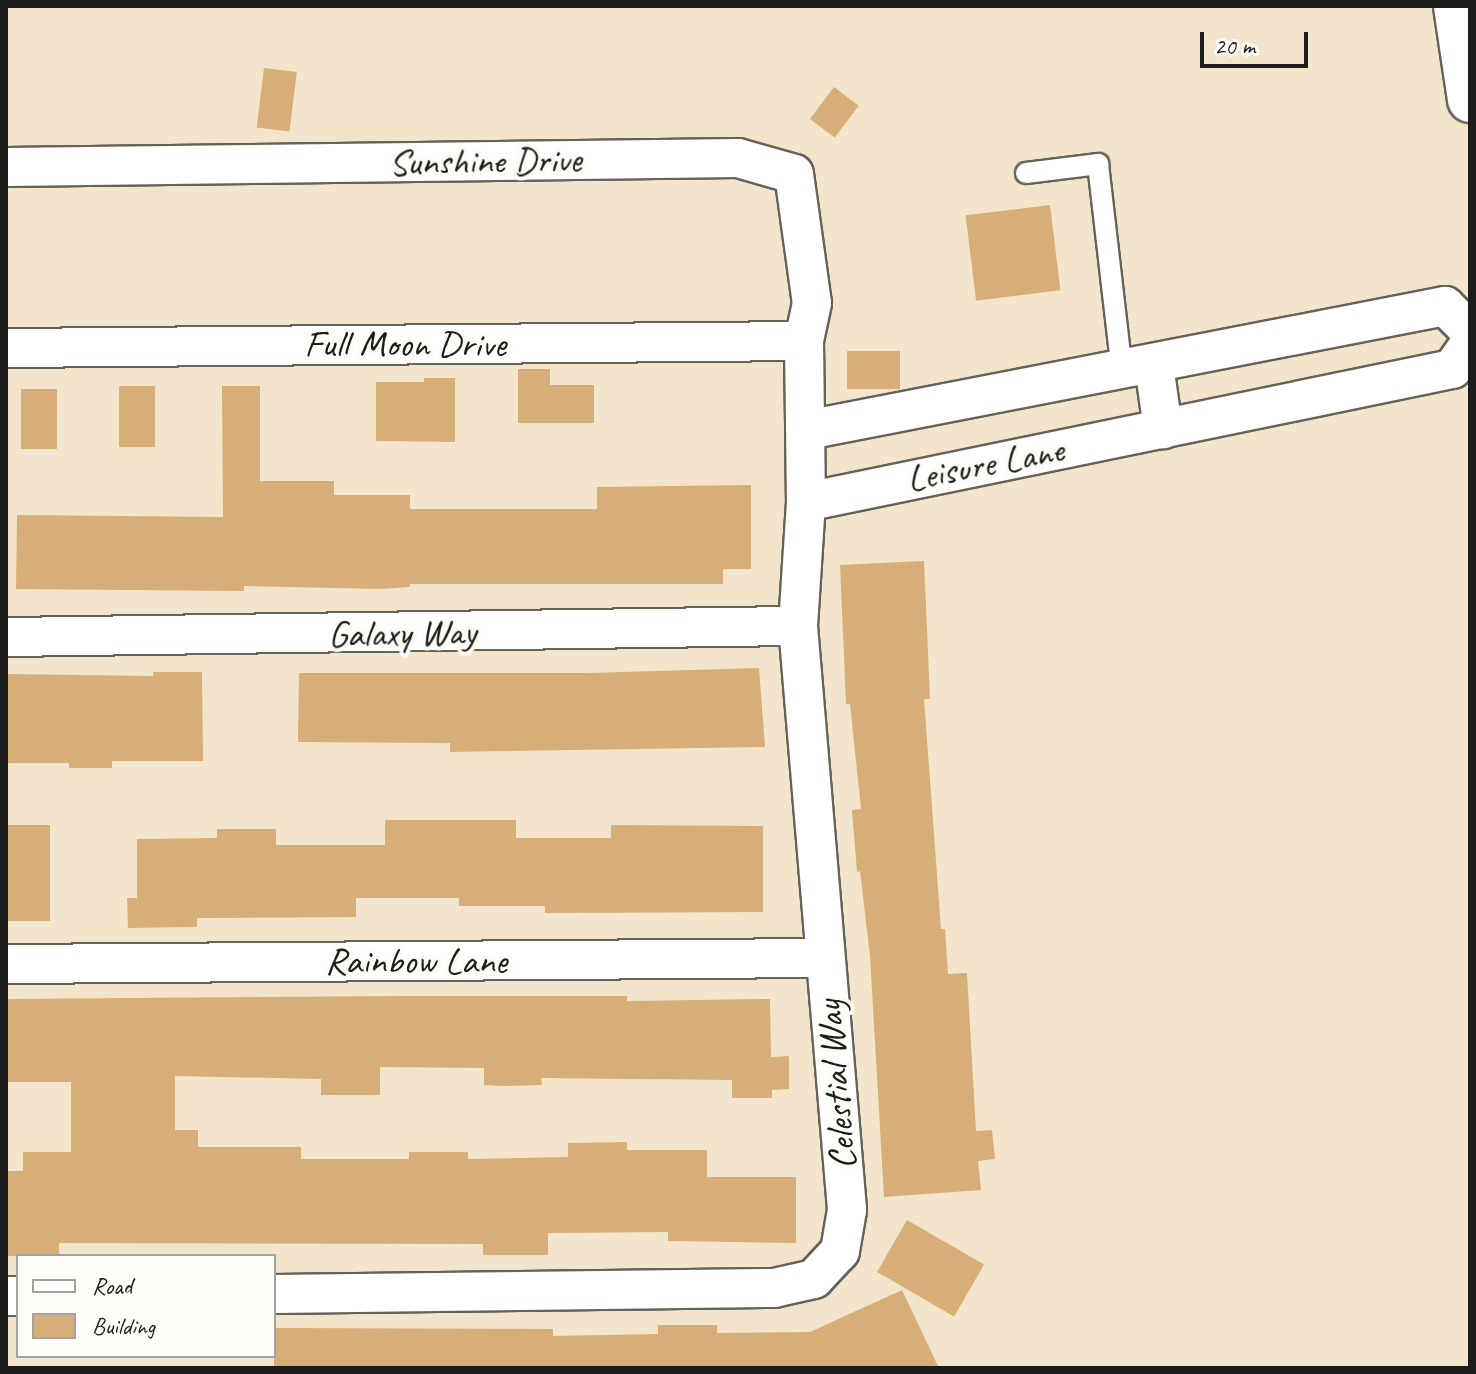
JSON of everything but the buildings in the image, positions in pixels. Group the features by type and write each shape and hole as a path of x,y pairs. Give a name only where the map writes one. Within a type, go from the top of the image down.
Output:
{"main road":[{"path":"1456,6 1470,100"}],"street":[{"name":"Sunshine Drive","path":"6,167 738,158 794,174 812,303 804,341"},
{"name":"Leisure Lane","path":"807,430 1445,306 1470,331"},
{"name":"Full Moon Drive","path":"6,348 804,341"},
{"name":"Celestial Way","path":"276,1294 774,1288 814,1279 840,1251 847,1210 798,626 806,502 804,341"},
{"name":"Leisure Lane","path":"806,502 872,485 1452,369 1470,343"},
{"path":"1138,368 1163,429"},
{"name":"Galaxy Way","path":"6,637 798,626"},
{"name":"Rainbow Lane","path":"6,964 825,958"}],"lane":[{"path":"1026,173 1098,164 1138,368"}]}
